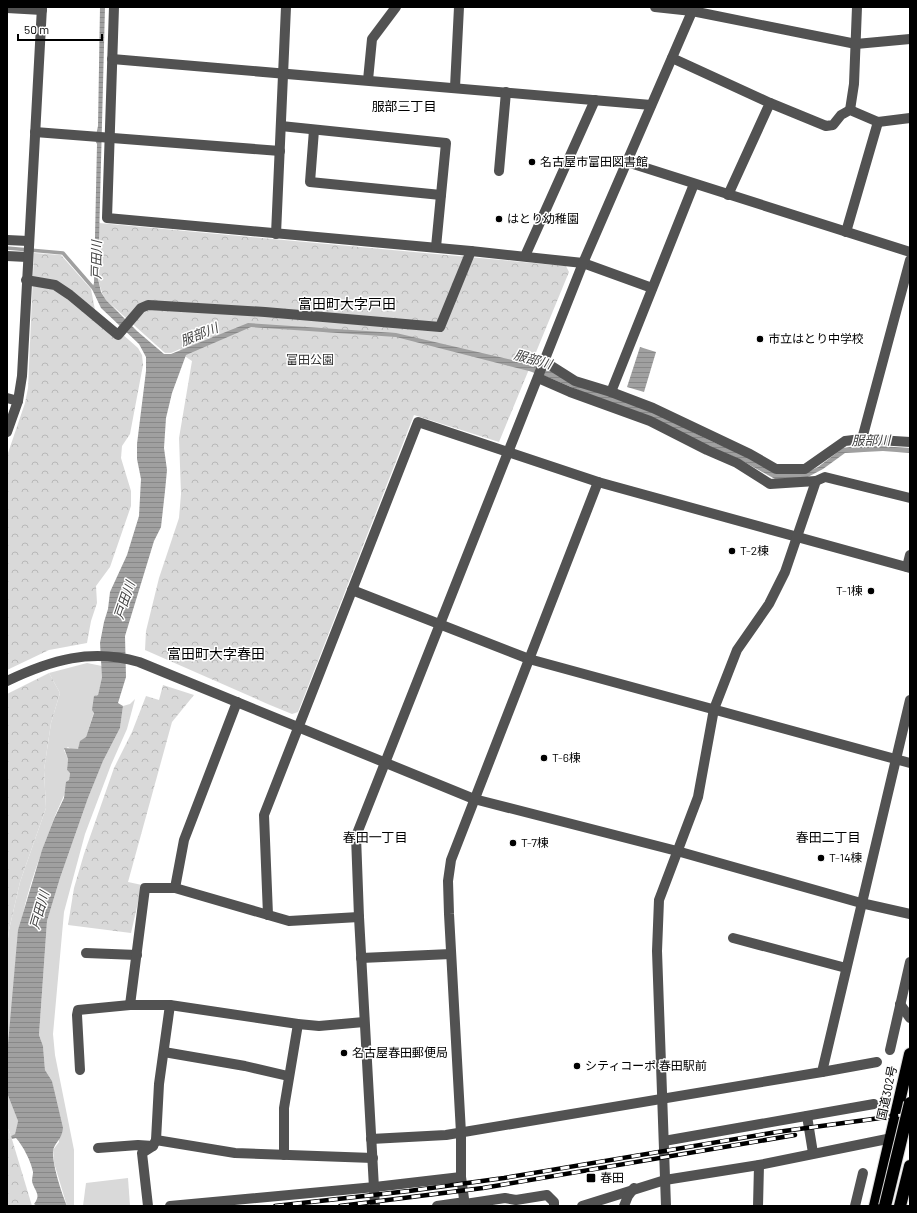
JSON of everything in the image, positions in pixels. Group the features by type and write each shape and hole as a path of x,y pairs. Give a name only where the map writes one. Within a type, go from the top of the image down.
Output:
{"highway":[{"name":"国道302号","path":"875,1206 892,1138 910,1054"},
{"path":"885,1206 910,1103"},
{"path":"900,1206 910,1166"}],"street":[{"path":"114,7 112,59 102,136 107,218 471,250 583,263 652,288"},
{"path":"276,234 286,7"},
{"path":"368,80 372,39 396,7"},
{"path":"455,87 460,7"},
{"path":"655,7 693,9 856,44 910,39"},
{"path":"850,110 854,84 856,7"},
{"path":"7,8 42,9 27,257 22,376 18,401 7,432"},
{"path":"375,1206 364,1022 356,836 583,263 693,9"},
{"path":"672,58 770,103 826,126 833,125 841,115 850,110"},
{"path":"112,59 455,87 652,105"},
{"path":"499,171 506,92"},
{"path":"524,256 595,100"},
{"path":"728,195 770,103"},
{"path":"850,110 878,122 910,118"},
{"path":"846,232 878,122"},
{"path":"281,126 446,143 436,247"},
{"path":"314,130 310,182 441,195"},
{"path":"35,132 280,151"},
{"path":"627,162 910,252"},
{"path":"610,392 694,184"},
{"path":"7,240 28,241"},
{"path":"26,280 55,285 70,295 118,335 141,308 148,305 265,312 440,327 471,250"},
{"path":"7,256 27,257"},
{"path":"862,439 910,260"},
{"path":"544,364 575,381 653,408 725,444 750,454 776,469 809,476 825,477 910,498"},
{"path":"538,378 570,392 650,421 707,450 737,463 770,484 809,476 846,441 862,439 910,442"},
{"path":"7,398 18,401"},
{"path":"268,915 264,815 297,726 418,422 598,482 798,536 908,568 910,555"},
{"path":"666,1206 657,951 659,900 698,797 714,709 737,650 770,601 785,572 798,536 809,476"},
{"path":"465,1204 461,1176 461,1133 448,881 451,860 598,482"},
{"path":"352,590 529,659 910,763"},
{"path":"7,682 49,663 87,656 115,656 139,662 474,799 677,851 861,903 910,914"},
{"path":"822,1072 910,700"},
{"path":"175,888 184,840 237,702"},
{"path":"130,1005 145,888 175,888 289,921 359,917"},
{"path":"733,938 846,968"},
{"path":"86,953 137,955"},
{"path":"361,958 451,954"},
{"path":"890,1050 910,962"},
{"path":"900,1004 910,1018"},
{"path":"80,1070 78,1010 130,1005 170,1005 319,1026 364,1022"},
{"path":"148,1206 142,1153 154,1143 159,1084 170,1005"},
{"path":"284,1155 284,1108 288,1076 298,1024"},
{"path":"164,1052 245,1066 288,1076"},
{"path":"371,1139 461,1133 877,1062"},
{"path":"664,1141 874,1104"},
{"path":"807,1116 813,1153"},
{"path":"582,1206 634,1188 665,1180 758,1165 892,1138 910,1132"},
{"path":"98,1148 154,1143 235,1153 372,1158"},
{"path":"758,1165 758,1206"},
{"path":"855,1206 863,1173"},
{"path":"170,1206 375,1187 461,1176"},
{"path":"624,1206 634,1188"},
{"path":"437,1206 465,1204 505,1198 516,1200 547,1195 554,1202 554,1206"}],"green space":[{"name":"富田公園","path":"99,223 566,266 569,272 499,442 414,415 298,712 292,714 145,650 146,631 159,578 179,518 181,494 179,438 192,361 183,355 180,349 171,353 165,353 106,300 97,272"},
{"path":"34,253 61,255 91,289 95,310 138,348 142,355 143,365 130,434 122,446 121,458 131,491 131,506 110,567 96,586 97,603 91,621 87,643 49,650 7,670 7,456 25,403 28,388"},
{"path":"87,663 102,666 102,677 98,695 96,695 94,712 86,737 78,749 72,750 68,747 64,750 68,759 67,770 70,773 69,780 38,863 25,905 18,942 7,1056 7,947 9,930 20,882 46,808 44,770 51,723 60,693 49,673"},
{"path":"49,673 60,693 51,723 44,770 46,808 20,882 9,930 7,947 7,694"},
{"path":"163,685 194,695 172,722 128,882 142,885 131,933 68,925 74,888 84,854 114,768 132,732 146,696 159,700"},
{"path":"135,699 127,729 111,765 85,834 64,912 53,1034 55,1055 74,1150 74,1206 67,1206 54,1163 53,1150 59,1142 55,1097 52,1081 45,1070 43,1046 39,1035 47,921 60,878 88,798 103,761 120,728 123,706 130,704"},
{"path":"7,1093 18,1121 15,1134 11,1136 7,1126"},
{"path":"7,1126 11,1136 32,1206 7,1206"},
{"path":"128,1178 130,1206 83,1206 86,1183"}],"water":[{"name":"戸田川","path":"100,7 105,7 98,279 101,292 106,300 137,331 164,354 171,354 248,323 396,333 551,369 651,411 711,441 748,457 776,474 803,474 818,467 843,448 864,445 910,448 910,453 883,451 845,453 823,469 804,479 775,479 739,459 550,378 529,371 396,337 251,327 186,355 172,393 166,418 164,448 167,470 161,527 154,541 125,636 126,677 118,703 123,706 120,728 103,761 88,798 60,878 47,921 39,1035 43,1046 45,1070 52,1081 63,1128 61,1136 54,1148 53,1157 58,1179 67,1206 37,1206 34,1204 37,1198 37,1192 32,1181 33,1172 30,1163 19,1141 16,1138 12,1139 11,1136 15,1134 18,1121 7,1093 7,1056 18,930 42,850 64,798 66,782 69,780 70,773 67,770 68,759 64,748 78,749 80,741 86,737 94,713 92,710 94,696 98,695 102,677 100,643 108,609 110,592 127,555 139,516 141,479 137,459 137,444 146,371 146,357 139,344 101,308 92,289 94,283 97,144 95,140 98,126"},
{"path":"640,347 656,352 644,392 627,387"}],"waterway":[{"name":"戸田川","path":"7,248 63,253 95,290"}],"railway":[{"path":"275,1206 409,1191 504,1178 777,1132 910,1114"},
{"path":"340,1206 483,1188 795,1135"}],"place":[{"name":"名古屋市富田図書館","path":"532,162"},
{"name":"はとり幼稚園","path":"499,219"},
{"name":"市立はとり中学校","path":"760,339"},
{"name":"T-2棟","path":"732,551"},
{"name":"T-1棟","path":"871,591"},
{"name":"T-6棟","path":"544,758"},
{"name":"T-7棟","path":"513,843"},
{"name":"T-14棟","path":"821,858"},
{"name":"名古屋春田郵便局","path":"344,1053"},
{"name":"シティコーポ 春田駅前","path":"577,1066"},
{"name":"春田","path":"591,1178"}],"district":[{"name":"服部三丁目","path":"404,106"},
{"name":"富田町大字戸田","path":"347,304"},
{"name":"富田町大字春田","path":"216,654"},
{"name":"春田一丁目","path":"375,837"},
{"name":"春田二丁目","path":"828,837"}],"water label":[{"name":"服部川","path":"199,334"},
{"name":"服部川","path":"533,359"},
{"name":"服部川","path":"871,440"}]}
